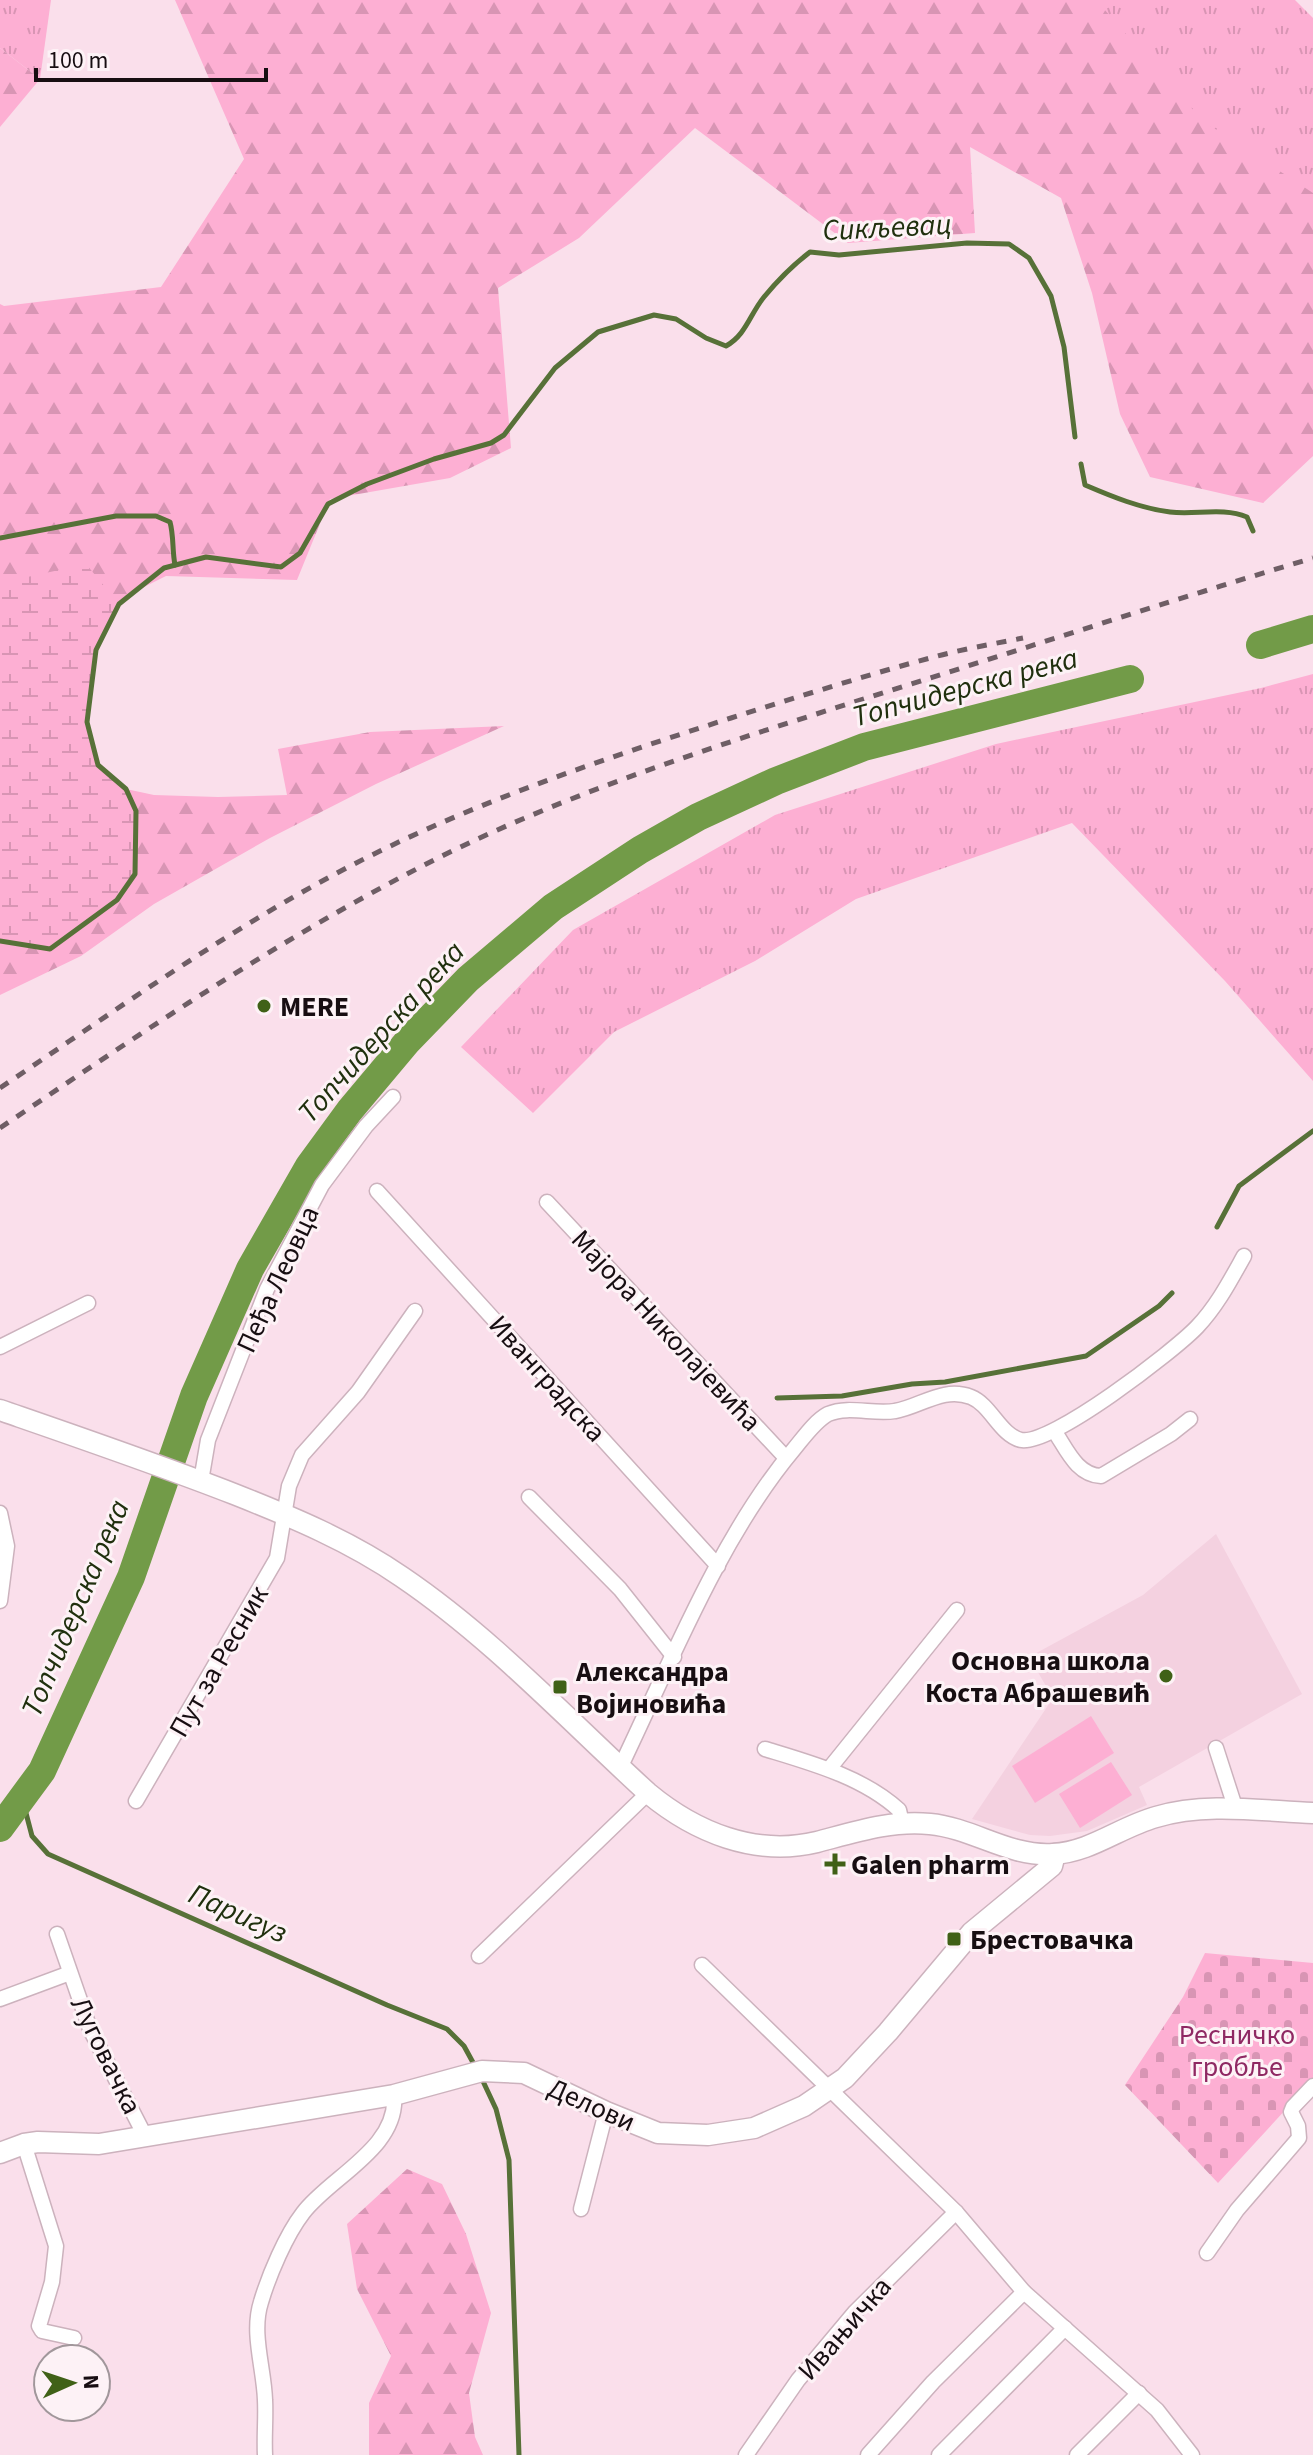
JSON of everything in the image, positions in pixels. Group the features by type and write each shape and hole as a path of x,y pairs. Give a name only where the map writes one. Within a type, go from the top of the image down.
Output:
{"street":[{"name":"Пеђа Леовца","path":"196,1479 208,1440 267,1289 322,1185 366,1126 393,1097"},
{"name":"Иванградска","path":"377,1191 718,1566"},
{"name":"Мајора Николајевића","path":"547,1202 786,1458"},
{"path":"620,1768 718,1566 757,1498 786,1458 827,1415 843,1411 896,1411 925,1399 962,1395 978,1401 1016,1439 1031,1440 1055,1432 1187,1337 1213,1308 1244,1256"},
{"path":"0,1347 88,1303"},
{"name":"Пут за Ресник","path":"136,1801 277,1558 289,1486 302,1455 358,1392 415,1311"},
{"path":"0,1410 196,1479 334,1536 371,1557 437,1602 493,1649 667,1809 712,1833 759,1845 800,1845 872,1827 902,1823 943,1826 1020,1852 1055,1854 1084,1848 1161,1815 1190,1810 1313,1813"},
{"path":"1055,1432 1078,1467 1091,1475 1101,1476 1190,1419"},
{"path":"529,1497 620,1589 674,1657"},
{"path":"0,1601 7,1546 1,1520"},
{"path":"829,1769 957,1610"},
{"path":"1216,1748 1236,1810"},
{"path":"765,1749 829,1769 893,1804 899,1810 902,1823"},
{"path":"479,1956 648,1793"},
{"name":"Делови","path":"0,2153 24,2144 99,2144 394,2095 482,2071 524,2073 658,2133 708,2135 754,2128 804,2106 832,2089 888,2032 972,1932 1052,1866 1055,1854"},
{"name":"Луговачка","path":"57,1934 96,2042 145,2136"},
{"path":"702,1965 956,2212 1024,2292 1139,2393 1171,2426 1192,2455"},
{"name":"Луговачка","path":"0,1999 70,1973"},
{"path":"1207,2253 1237,2210 1299,2138 1298,2126 1291,2112 1313,2086"},
{"path":"265,2455 266,2402 257,2326 263,2294 303,2213 357,2165 385,2131 393,2113 394,2095"},
{"path":"581,2209 606,2112"},
{"path":"24,2144 56,2246 50,2289 39,2326 42,2331 74,2338"},
{"name":"Ивањичка","path":"746,2455 798,2380 855,2312 956,2212"},
{"path":"868,2455 933,2382 1024,2292"},
{"path":"939,2455 1065,2328"},
{"path":"1077,2455 1139,2393"}],"shaded area":[{"name":"Основна школа Коста Абрашевић","path":"1216,1534 1302,1694 1139,1787 1147,1805 1087,1831 1030,1835 972,1819 1053,1698 1029,1657 1143,1595"}],"green space":[{"path":"0,0 51,0 40,79 0,48"},
{"path":"175,0 1096,0 1203,121 1313,193 1313,456 1263,503 1150,477 1120,414 1092,293 1061,198 970,147 975,233 848,243 695,128 579,238 498,288 511,448 450,478 330,499 297,580 166,576 124,597 101,634 96,650 87,722 98,765 126,789 154,795 218,797 287,795 278,749 370,732 504,726 376,784 270,838 154,904 81,956 0,995 0,304 4,306 161,287 244,159"},
{"path":"1091,0 1295,0 1313,18 1313,195 1218,139"},
{"path":"0,48 40,79 0,127"},
{"path":"86,564 119,604 96,650 87,718 98,765 126,789 136,811 135,874 123,892 50,949 0,941 0,587 5,582"},
{"path":"1313,674 1313,1081 1225,981 1072,823 856,899 755,961 614,1032 533,1113 461,1047 573,930 775,815 996,744 1261,688"},
{"path":"1091,1716 1114,1753 1035,1803 1012,1766"},
{"path":"1111,1762 1132,1795 1080,1828 1059,1794"},
{"name":"Ресничко гробље","path":"1205,1953 1313,1963 1313,2080 1218,2183 1125,2085 1183,1997"},
{"path":"407,2169 442,2184 466,2234 491,2313 469,2393 475,2437 483,2455 369,2455 369,2403 391,2356 357,2289 347,2224"}],"waterway":[{"name":"Сикљевац","path":"0,941 50,949 117,900 135,874 136,811 126,789 98,765 87,722 96,650 119,604 164,568 206,557 281,567 300,553 328,504 367,484 434,459 491,443 504,435 555,368 598,332 654,315 676,319 706,338 726,346 738,336 775,285 810,252 839,255 967,243 1009,244 1029,258 1051,296 1064,347 1075,437"},
{"name":"Сикљевац","path":"1081,464 1085,485 1106,494 1170,512 1238,514 1247,517 1253,531"},
{"name":"Сикљевац","path":"0,538 116,516 156,516 170,522 175,565"},
{"name":"Топчидерска река","path":"1260,645 1313,629"},
{"name":"Топчидерска река","path":"0,1828 42,1771 131,1577 194,1396 250,1269 309,1166 350,1110 407,1042 468,979 553,907 640,850 698,817 776,781 864,747 1130,679"},
{"path":"1217,1227 1239,1186 1313,1131"},
{"path":"777,1398 842,1396 912,1384 945,1382 1086,1356 1159,1306 1172,1293"},
{"name":"Паригуз","path":"22,1798 32,1836 48,1854 447,2029 464,2046 476,2068"},
{"name":"Паригуз","path":"481,2077 496,2109 509,2160 519,2455"}],"railway":[{"path":"0,1128 163,1020 329,917 444,855 553,806 721,745 1313,558"},
{"path":"0,1088 139,994 281,904 380,851 466,812 642,747 832,686 956,652 1023,638"}],"place":[{"name":"MERE","path":"264,1006"},
{"name":"Основна школа Коста Абрашевић","path":"1166,1676"},
{"name":"Александра Војиновића","path":"560,1687"},
{"name":"Galen pharm","path":"835,1864"},
{"name":"Брестовачка","path":"954,1939"}]}
